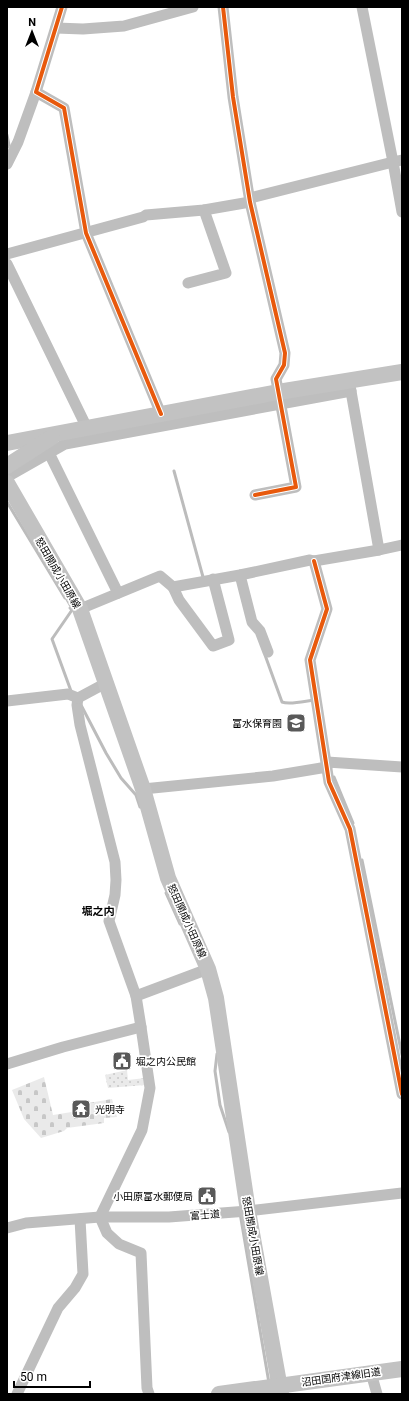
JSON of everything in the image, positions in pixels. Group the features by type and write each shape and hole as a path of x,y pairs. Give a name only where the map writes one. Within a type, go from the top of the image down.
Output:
{"main road":[{"path":"7,443 161,414 280,398 350,386 402,372"},
{"path":"7,466 58,433"},
{"name":"怒田開成小田原線","path":"7,483 80,609 143,789 168,878 203,971 216,998 243,1212 280,1390"},
{"name":"沼田国府津線旧道","path":"219,1394 280,1390 371,1373 402,1369"}],"street":[{"path":"7,164 18,142 36,92 62,7"},
{"path":"56,28 83,29 124,26 192,7"},
{"path":"223,7 233,97 250,200 285,353 284,365 276,379 296,486 255,495"},
{"path":"362,7 397,161 402,212"},
{"path":"36,92 64,108 86,233 161,414"},
{"path":"7,254 146,215 204,210 250,200 397,161"},
{"path":"188,283 226,273 204,210"},
{"path":"7,264 87,428"},
{"path":"350,386 379,550"},
{"path":"7,477 66,444 280,398"},
{"path":"49,453 118,593"},
{"path":"173,587 310,560 314,562 402,545"},
{"path":"314,562 326,609 310,660 329,782 350,829 402,1094"},
{"path":"240,575 252,622 260,631 268,652"},
{"path":"80,609 160,576 173,587 179,600 213,646 229,640 213,579"},
{"path":"7,701 68,694 78,698 106,683"},
{"path":"78,698 77,705 80,725 115,862 115,895 110,914 110,921 136,996 150,1088 142,1130 100,1218 107,1233 119,1244 140,1253 147,1388 149,1394"},
{"path":"143,789 273,776 327,765 402,767"},
{"path":"136,996 203,971"},
{"path":"7,1064 63,1047 140,1027"},
{"name":"富士道","path":"7,1228 26,1223 80,1219 169,1218 243,1212 402,1193"},
{"path":"17,1394 58,1308 75,1288 83,1274 80,1219"},
{"path":"371,1373 376,1394"}],"green space":[{"path":"127,1070 128,1080 145,1078 145,1085 108,1088 105,1075"},
{"path":"44,1077 53,1115 84,1110 83,1104 112,1099 117,1117 104,1118 104,1123 67,1128 64,1131 41,1138 24,1119 12,1090"}],"waterway":[{"path":"7,135 9,145 7,148"},
{"path":"174,471 203,577"},
{"path":"7,502 65,598"},
{"path":"70,608 72,610 52,639 71,691"},
{"path":"265,655 282,702 293,703 314,700"},
{"path":"81,705 121,778 136,795 140,807"},
{"path":"334,777 353,823"},
{"path":"362,860 402,1055"},
{"path":"166,893 180,924"},
{"path":"217,1054 215,1071 220,1105 229,1132"},
{"path":"240,1213 269,1383"}],"cycle path":[{"path":"62,7 36,92 64,108 86,233 161,414"},
{"path":"223,7 233,97 250,202 285,353 284,365 276,379 296,487 255,495"},
{"path":"314,561 327,609 310,660 329,782 350,829 402,1094"}],"place":[{"name":"富水保育園","path":"296,723"},
{"name":"堀之内公民館","path":"122,1061"},
{"name":"光明寺","path":"81,1109"},
{"name":"小田原富水郵便局","path":"207,1196"}],"district":[{"name":"堀之内","path":"98,911"}]}
